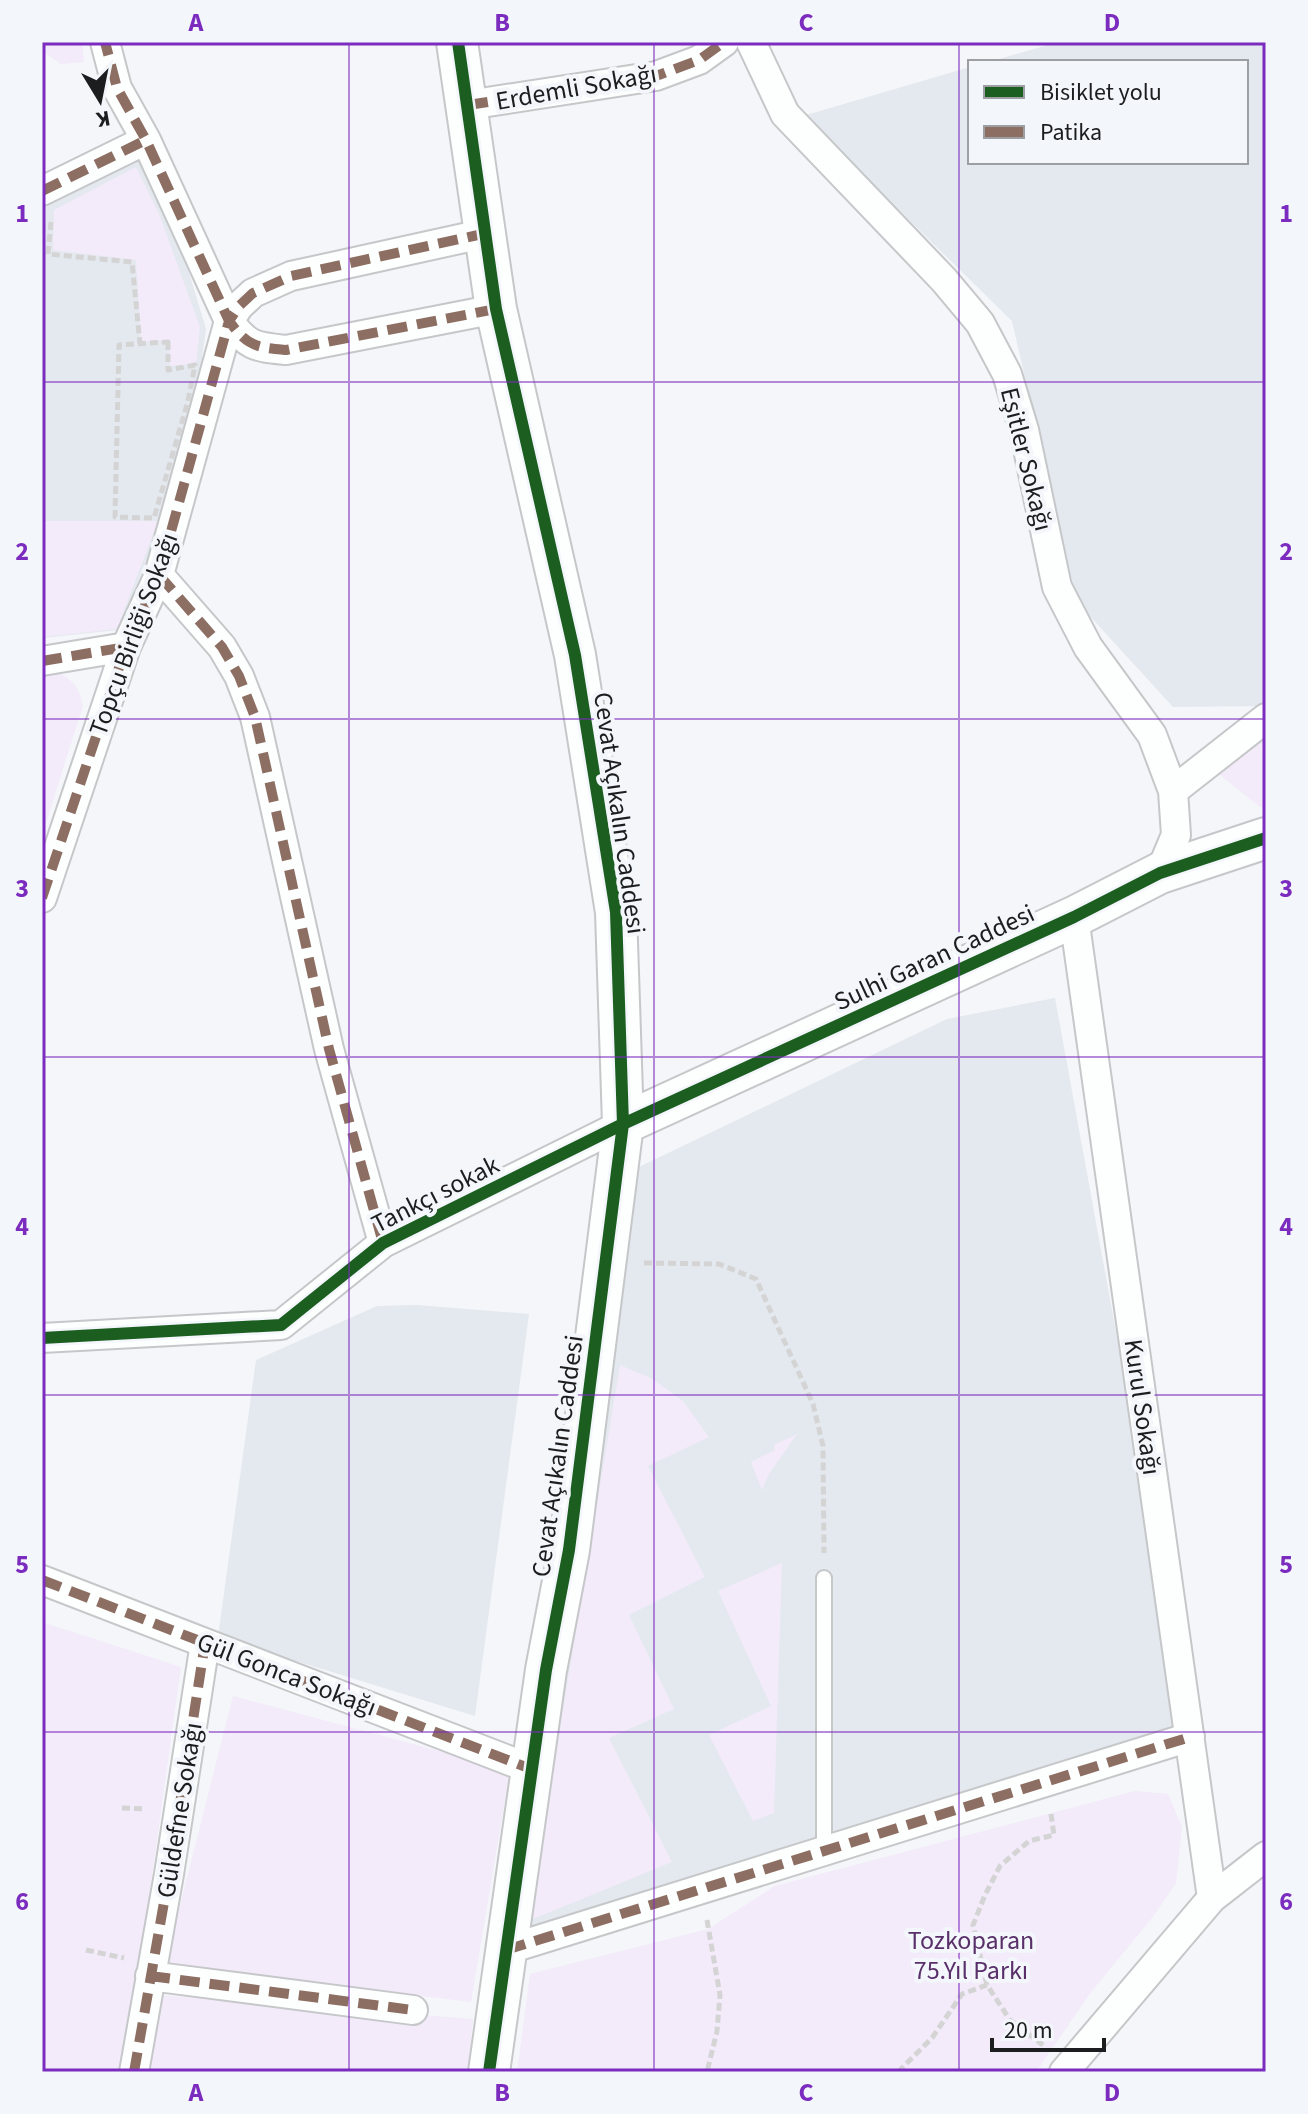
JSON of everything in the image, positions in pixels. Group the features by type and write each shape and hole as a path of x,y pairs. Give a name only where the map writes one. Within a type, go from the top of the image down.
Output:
{"street":[{"path":"105,42 117,88 146,140 229,321 253,347 286,350 496,309"},
{"name":"Cevat Açıkalın Caddesi","path":"458,42 496,309 575,655 616,912 623,1124 569,1550 546,1670 489,2072"},
{"name":"Erdemli Sokağı","path":"468,105 656,76 699,60 724,42"},
{"name":"Eşitler Sokağı","path":"751,42 785,114 944,280 980,323 1007,374 1024,430 1057,587 1088,647 1152,735 1173,791 1176,835 1160,873"},
{"path":"48,188 146,140"},
{"name":"Topçu Birliği Sokağı","path":"42,898 126,647 159,575 229,321 239,306 253,293 291,276 487,233"},
{"path":"159,575 222,647 239,676 255,717 329,1049 383,1243"},
{"path":"42,661 126,647"},
{"path":"1173,791 1266,718"},
{"name":"Sulhi Garan Caddesi","path":"623,1124 1074,917 1160,873 1266,838"},
{"name":"Kurul Sokağı","path":"1074,917 1212,1898"},
{"name":"Tankçı sokak","path":"42,1338 281,1325 383,1243 623,1124"},
{"name":"Gül Gonca Sokağı","path":"42,1580 531,1769"},
{"name":"Güldefne Sokağı","path":"134,2072 205,1643"},
{"path":"506,1950 1190,1737"},
{"path":"1066,2069 1212,1898 1266,1856"},
{"path":"150,1976 413,2010"}],"lane":[{"path":"824,1578 824,1851"}],"path":[{"path":"48,188 48,254 132,262 140,344"},
{"path":"605,1263 719,1264 756,1279 813,1404 823,1446 824,1578"},
{"path":"1046,1782 1054,1835 1029,1841 1000,1866 973,1925 987,1985 1010,2020 1066,2069"},
{"path":"702,1889 720,1995 717,2031 707,2072"},
{"path":"898,2072 932,2038 962,1994 987,1985"}],"shaded area":[{"path":"1058,42 1266,42 1266,706 1173,707 1077,602 1012,321 803,116 968,68 968,164 1248,164 1248,60 996,60"},
{"path":"140,154 181,246 206,329 194,415 165,516 118,630 42,638 42,209"},
{"path":"1055,998 1126,1387 1177,1729 523,1932 639,1167 947,1019"},
{"path":"417,1305 529,1314 475,1716 218,1637 256,1360 377,1306"}],"green space":[{"path":"42,42 82,42 84,62 61,64 42,51"},
{"path":"136,167 159,214 200,327 196,364 170,366 169,340 141,342 136,260 53,250 54,210"},
{"path":"42,521 158,521 117,629 42,637"},
{"path":"52,670 74,684 83,706 42,835 42,672"},
{"path":"1266,738 1266,806 1260,807 1216,772"},
{"path":"620,1365 651,1378 683,1401 709,1437 648,1466 705,1577 629,1615 674,1709 609,1738 672,1862 528,1921"},
{"path":"797,1434 769,1474 762,1490 751,1462 775,1450 774,1445"},
{"path":"782,1563 774,1813 753,1821 709,1735 771,1706 718,1591"},
{"path":"42,1622 181,1667 142,1947 119,2072 42,2072"},
{"path":"233,1696 510,1770 471,2002 165,1965"},
{"name":"Tozkoparan 75.Yıl Parkı","path":"1135,1791 1168,1794 1182,1827 1176,1883 1152,1918 1091,1992 1036,2072 517,2072 530,1974 708,1929 775,1886"},
{"path":"160,1995 473,2019 468,2072 146,2072"}],"marked path":[{"path":"42,898 126,647 159,575 229,321 146,140 117,88 105,42"},
{"path":"468,105 656,76 699,60 724,42"},
{"path":"42,191 146,140"},
{"path":"487,233 291,276 253,293 229,321 247,341 286,350 496,309"},
{"path":"159,575 222,647 239,676 255,717 329,1049 383,1243"},
{"path":"42,661 126,647"},
{"path":"42,1580 531,1769"},
{"path":"134,2072 205,1643"},
{"path":"506,1950 1190,1737"},
{"path":"150,1976 413,2010"}],"cycle path":[{"path":"458,42 496,309 575,655 616,912 623,1124 569,1550 546,1670 489,2072"},
{"path":"42,1338 281,1325 383,1243 623,1124 1074,917 1160,873 1266,838"}]}
